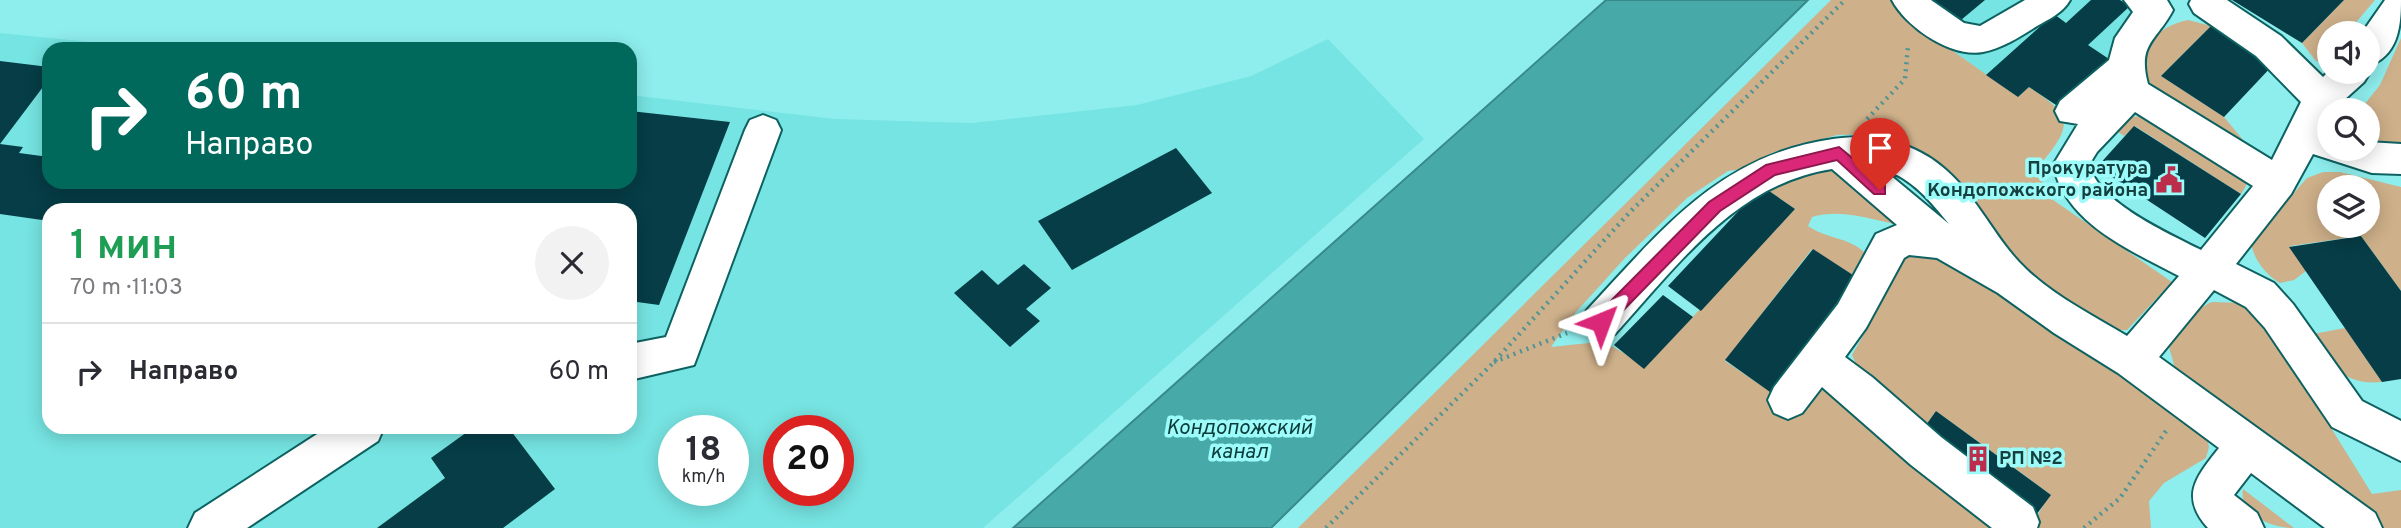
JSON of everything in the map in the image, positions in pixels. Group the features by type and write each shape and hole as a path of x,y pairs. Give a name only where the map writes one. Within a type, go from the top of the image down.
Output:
{"lane":[{"path":"1918,8 1960,35 1983,40 2053,0"},
{"path":"2318,98 2284,56 2208,2 2148,5 2132,38 2128,79 2078,148 2071,165 2080,190 2110,215 2207,271 2239,282 2260,295 2279,316 2347,414 2401,442"},
{"path":"2380,35 2401,4"},
{"path":"2073,111 2128,79"},
{"path":"2128,79 2278,183"},
{"path":"2322,98 2338,84"},
{"path":"637,361 680,352 763,130"},
{"path":"2132,360 2278,183 2317,140"},
{"path":"1839,153 1943,242 2012,281 2132,360 2360,528"},
{"path":"1601,322 1694,225 1732,192 1771,170 1839,153 1889,155 1920,170 1945,194 2012,281"},
{"path":"2380,158 2401,159"},
{"path":"1788,400 1864,298 1890,246 1906,238 1943,242"},
{"path":"1818,361 1858,390 1926,451 2018,522"},
{"path":"210,528 352,434"},
{"path":"2242,528 2215,505 2212,497 2213,489 2247,445"}],"path":[{"path":"1326,528 1493,363 1629,213 1845,0"},
{"path":"1839,153 1850,135 1905,79 1918,8"},
{"path":"1493,363 1601,322"},
{"path":"2084,528 2104,514 2119,497 2188,401"}],"shaded area":[{"path":"1831,0 1898,0 1905,17 2018,97 2029,87 2053,104 2060,112 2063,128 2060,137 2042,162 2043,193 2172,282 2127,330 2114,330 2039,284 2010,260 1926,154 1871,134 1837,135 1772,153 1743,169 1728,171 1687,198 1625,258 1576,312 1551,347 1592,343 1609,345 1644,368 1795,209 1762,186 1820,168 1838,170 1914,228 1850,215 1825,214 1812,217 1808,226 1858,247 1864,252 1866,265 1856,277 1812,249 1725,361 1803,414 1827,384 2006,528 1298,528"},
{"path":"1898,0 2145,0 2077,120 2029,87 2018,97 1905,17"},
{"path":"2344,0 2375,0 2357,21 2323,21"},
{"path":"2188,20 2211,26 2161,76 2224,117 2244,141 2242,149 2153,88 2147,76 2145,64 2150,44 2165,29"},
{"path":"2317,28 2317,61 2316,61 2302,43"},
{"path":"0,33 91,42 42,42 42,189 637,189 637,96 835,119 972,123 1137,105 1251,76 1328,39 1424,139 983,528 0,528"},
{"path":"2401,38 2401,143 2398,148 2380,147 2380,98 2370,98 2380,85"},
{"path":"2144,116 2246,177 2246,186 2241,194 2135,126 2124,136 2114,129 2127,117"},
{"path":"2323,172 2352,175 2317,175 2317,238 2347,238 2290,246 2306,271 2294,280 2280,283 2270,276 2257,260 2251,242 2307,178"},
{"path":"2380,182 2401,187 2401,291 2362,238 2380,238"},
{"path":"1927,249 1995,289 2206,433 2209,447 2206,458 2164,483 2149,501 2151,528 2030,528 2050,494 1936,411 1926,425 1858,368 1852,355 1880,306 1904,253"},
{"path":"2212,302 2245,303 2271,331 2372,494 2401,490 2401,528 2380,528 2176,372 2169,347 2187,320"},
{"path":"2345,328 2382,382 2368,382 2347,376 2331,363 2308,335"},
{"path":"2243,489 2294,528 2277,526 2259,519 2246,506"}],"water":[{"name":"Кондопожский канал","path":"1606,0 1808,0 1271,528 1013,528"}],"building":[{"path":"1932,0 1985,0 1961,20"},
{"path":"2091,0 2120,0 2130,6 2088,45 2109,59 2059,107 2029,87 2018,97 1986,75 2054,14 2066,23"},
{"path":"2232,0 2344,0 2323,21 2317,21 2317,28 2302,43"},
{"path":"2211,26 2274,64 2224,117 2161,76"},
{"path":"0,61 42,66 42,88 0,144"},
{"path":"637,112 730,122 659,305 637,302 637,203 42,203 42,220 0,214 0,144 23,147 19,153 42,156 42,189 637,189"},
{"name":"Прокуратура Кондопожского района","path":"2134,126 2241,194 2205,238 2097,167"},
{"path":"1176,148 1212,193 1072,270 1038,221"},
{"path":"1762,186 1795,209 1701,311 1668,286"},
{"path":"2362,238 2401,291 2401,379 2382,382 2289,247"},
{"path":"1813,249 1856,277 1770,392 1725,360"},
{"path":"1024,264 1051,288 1026,309 1040,321 1010,347 954,293 982,270 998,285"},
{"path":"1663,295 1693,317 1644,369 1614,345"},
{"name":"РП №2","path":"1936,411 2051,495 2033,519 1926,425"},
{"path":"464,434 513,434 555,489 503,528 377,528 445,478 431,458"}],"place":[{"name":"Прокуратура Кондопожского района","path":"2169,180"},
{"name":"РП №2","path":"1978,459"}],"route":[{"path":"1601,322 1714,206 1732,192 1771,170 1792,162 1839,153 1880,190"}]}
